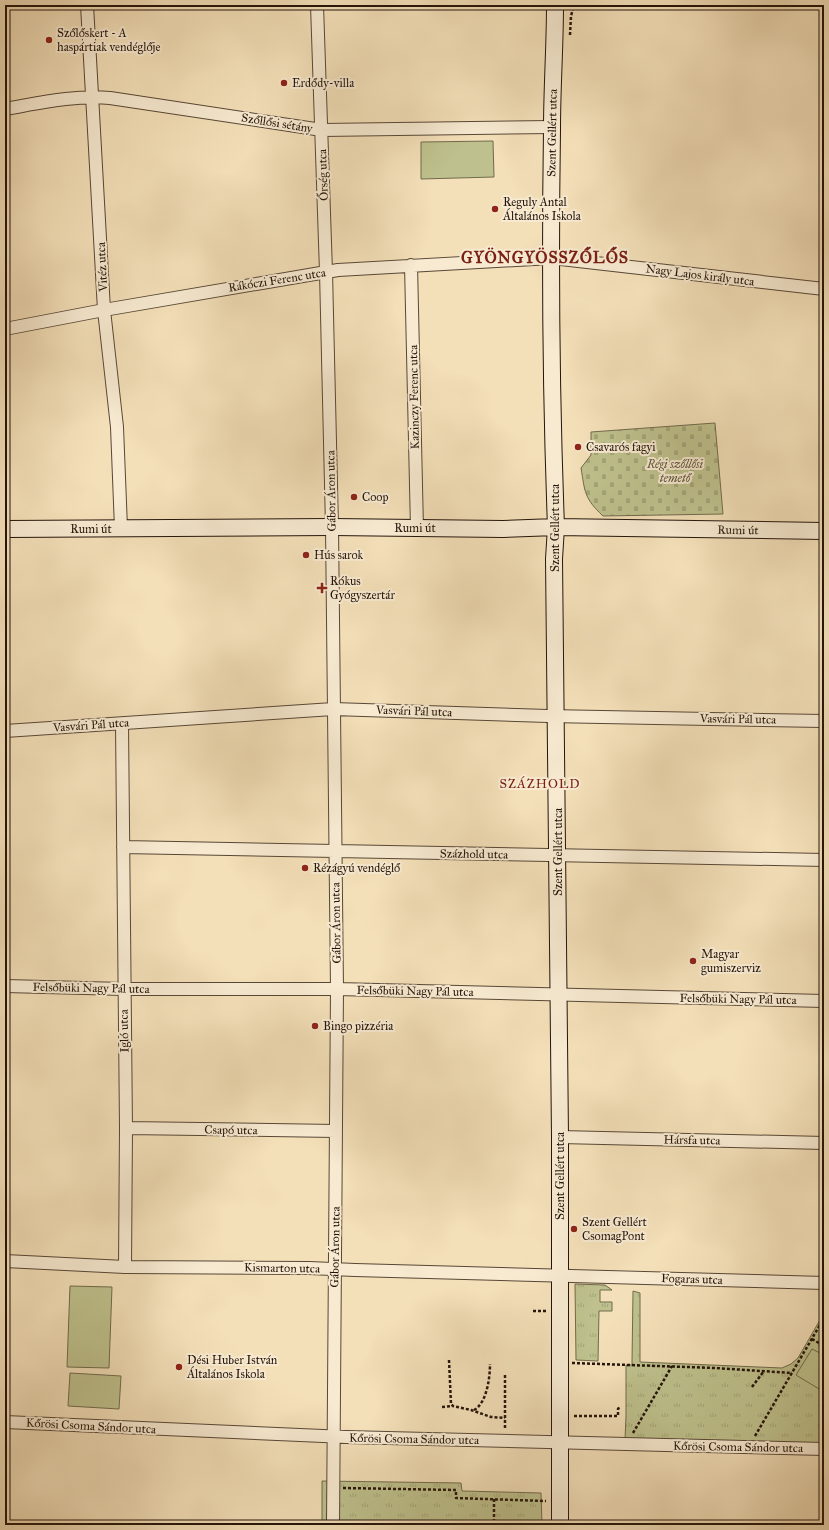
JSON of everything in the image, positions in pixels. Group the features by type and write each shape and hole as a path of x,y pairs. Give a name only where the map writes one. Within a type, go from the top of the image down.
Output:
{"street":[{"name":"Vitéz utca","path":"87,5 104,310 117,427 121,528"},
{"name":"Őrség utca","path":"317,5 326,272"},
{"name":"Szent Gellért utca","path":"555,5 552,127 552,329 556,527 554,559 560,1137 560,1525"},
{"name":"Szent Gellért utca","path":"554,60 563,5"},
{"name":"Szőllősi sétány","path":"5,109 72,97 92,96 322,130 552,127"},
{"name":"Rákóczi Ferenc utca","path":"5,329 104,310 326,272 411,265 552,258"},
{"name":"Nagy Lajos király utca","path":"552,258 824,289"},
{"name":"Kazinczy Ferenc utca","path":"411,265 417,529"},
{"name":"Gábor Áron utca","path":"326,272 332,527 337,989 333,1525"},
{"name":"Rumi út","path":"5,529 332,527 417,529 556,527 824,531"},
{"name":"Vasvári Pál utca","path":"5,731 333,709 556,716 824,721"},
{"name":"Igló utca","path":"122,724 126,1128 124,1267"},
{"name":"Százhold utca","path":"123,847 824,860"},
{"name":"Felsőbüki Nagy Pál utca","path":"5,986 124,989 337,989 824,1001"},
{"name":"Csapó utca","path":"126,1128 336,1131"},
{"name":"Hársfa utca","path":"560,1137 824,1143"},
{"name":"Kismarton utca","path":"5,1261 124,1267 309,1268 334,1270 560,1275"},
{"name":"Fogaras utca","path":"560,1275 824,1283"},
{"name":"Kőrösi Csoma Sándor utca","path":"5,1422 333,1437 824,1449"}],"path":[{"path":"534,1312 547,1311"},
{"path":"755,1436 824,1318"},
{"path":"812,1339 824,1346"},
{"path":"449,1360 451,1404 453,1406"},
{"path":"572,1363 672,1366 792,1373"},
{"path":"482,1414 479,1410 488,1384 490,1364"},
{"path":"633,1433 672,1366"},
{"path":"752,1387 764,1371"},
{"path":"505,1374 505,1429"},
{"path":"473,1411 481,1404"},
{"path":"442,1407 453,1406 491,1417 505,1418"},
{"path":"572,1416 618,1416 618,1409 620,1406"},
{"path":"333,1487 456,1490 456,1498 549,1501"},
{"path":"494,1499 494,1525"}],"green space":[{"path":"493,141 494,177 421,179 421,142"},
{"name":"Régi szőllősi temető","path":"715,423 723,514 603,516 592,504 586,494 581,468 591,455 591,432"},
{"path":"575,1284 605,1285 612,1290 600,1290 600,1302 612,1302 612,1311 599,1311 598,1361 576,1360"},
{"path":"70,1286 112,1287 109,1368 67,1367"},
{"path":"633,1291 640,1293 640,1362 782,1368 791,1364 798,1358 824,1313 824,1446 625,1439 626,1365 632,1365"},
{"path":"812,1349 824,1355 824,1392 796,1375"},
{"path":"70,1373 121,1376 119,1409 68,1406"},
{"path":"322,1481 461,1483 462,1491 541,1493 542,1525 322,1525"}],"place":[{"name":"Szőlőskert - A haspártiak vendéglője","path":"49,40"},
{"name":"Erdődy-villa","path":"284,83"},
{"name":"Reguly Antal Általános Iskola","path":"495,209"},
{"name":"Csavarós fagyi","path":"578,447"},
{"name":"Coop","path":"354,497"},
{"name":"Hús sarok","path":"306,555"},
{"name":"Rókus Gyógyszertár","path":"322,588"},
{"name":"Rézágyú vendéglő","path":"305,868"},
{"name":"Magyar gumiszerviz","path":"693,961"},
{"name":"Bingo pizzéria","path":"315,1026"},
{"name":"Szent Gellért CsomagPont","path":"574,1229"},
{"name":"Dési Huber István Általános Iskola","path":"179,1367"}],"district":[{"name":"GYÖNGYÖSSZŐLŐS","path":"545,257"},
{"name":"SZÁZHOLD","path":"540,783"}]}
